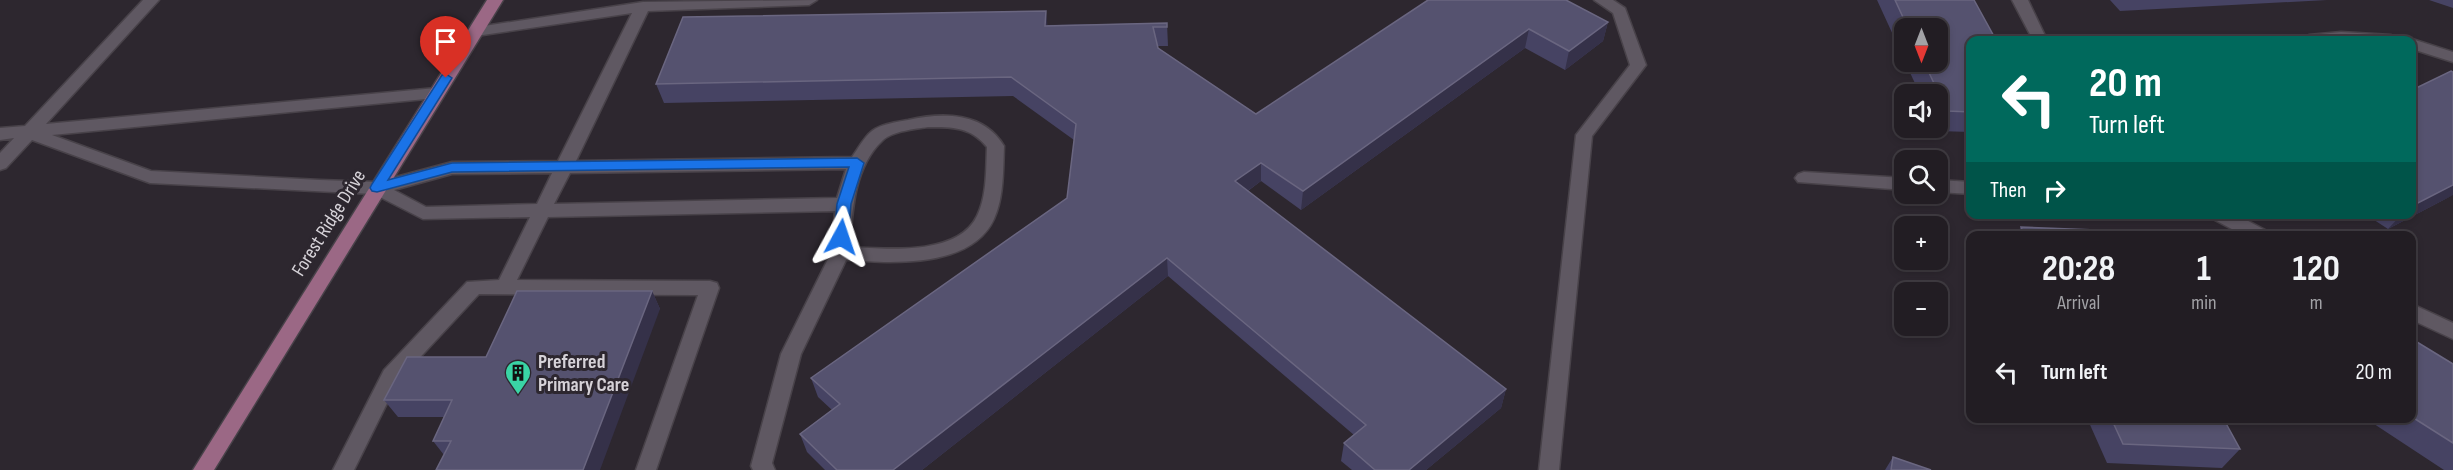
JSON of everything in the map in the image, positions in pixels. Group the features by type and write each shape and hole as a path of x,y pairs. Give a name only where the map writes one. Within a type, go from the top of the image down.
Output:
{"main road":[{"name":"Forest Ridge Drive","path":"203,470 495,0"}],"lane":[{"path":"0,164 151,0"},
{"path":"476,31 643,7 809,0"},
{"path":"1549,470 1584,135 1638,65 1620,11 1602,0"},
{"path":"2020,0 2038,36"},
{"path":"506,286 563,165 643,7"},
{"path":"2416,45 2453,57"},
{"path":"0,134 436,93"},
{"path":"765,470 761,466 791,354 840,253 844,204 857,163 878,135 899,126 928,120 959,121 984,132 996,146 994,174 985,220 970,236 937,252 892,256 840,253"},
{"path":"28,132 150,177 377,188 452,168 857,163"},
{"path":"1804,178 1894,183"},
{"path":"1948,187 1966,188"},
{"path":"377,188 423,213 844,204"},
{"path":"2229,219 2251,231"},
{"path":"343,470 391,376 474,287 710,288 646,470"},
{"path":"2416,313 2453,332"}],"building":[{"path":"1428,0 1566,0 1608,22 1569,51 1529,29 1303,191 1261,163 1235,181 1506,389 1409,470 1375,470 1344,443 1366,425 1167,258 893,470 837,470 800,434 840,404 811,378 1067,198 1076,124 1011,77 656,84 683,17 1046,11 1045,26 1167,23 1167,27 1153,27 1158,48 1256,114"},
{"path":"1895,0 1974,0 1994,36 1966,36 1966,112 1948,111 1948,84 1934,84 1929,72 1948,72 1948,18 1903,18"},
{"path":"2453,72 2453,185 2416,204 2416,88"},
{"path":"2021,227 2122,231 2023,231"},
{"name":"Preferred Primary Care","path":"517,291 652,291 583,470 436,470 451,441 433,441 452,400 384,400 407,357 486,357"},
{"path":"2416,341 2453,364 2453,443 2416,420"},
{"path":"2113,423 2226,423 2240,449 2123,444"},
{"path":"1893,457 1931,470 1891,470"}],"place":[{"name":"Preferred Primary Care","path":"518,396"}],"route":[{"path":"446,78 377,188 452,168 857,163 844,204 841,237"}]}
